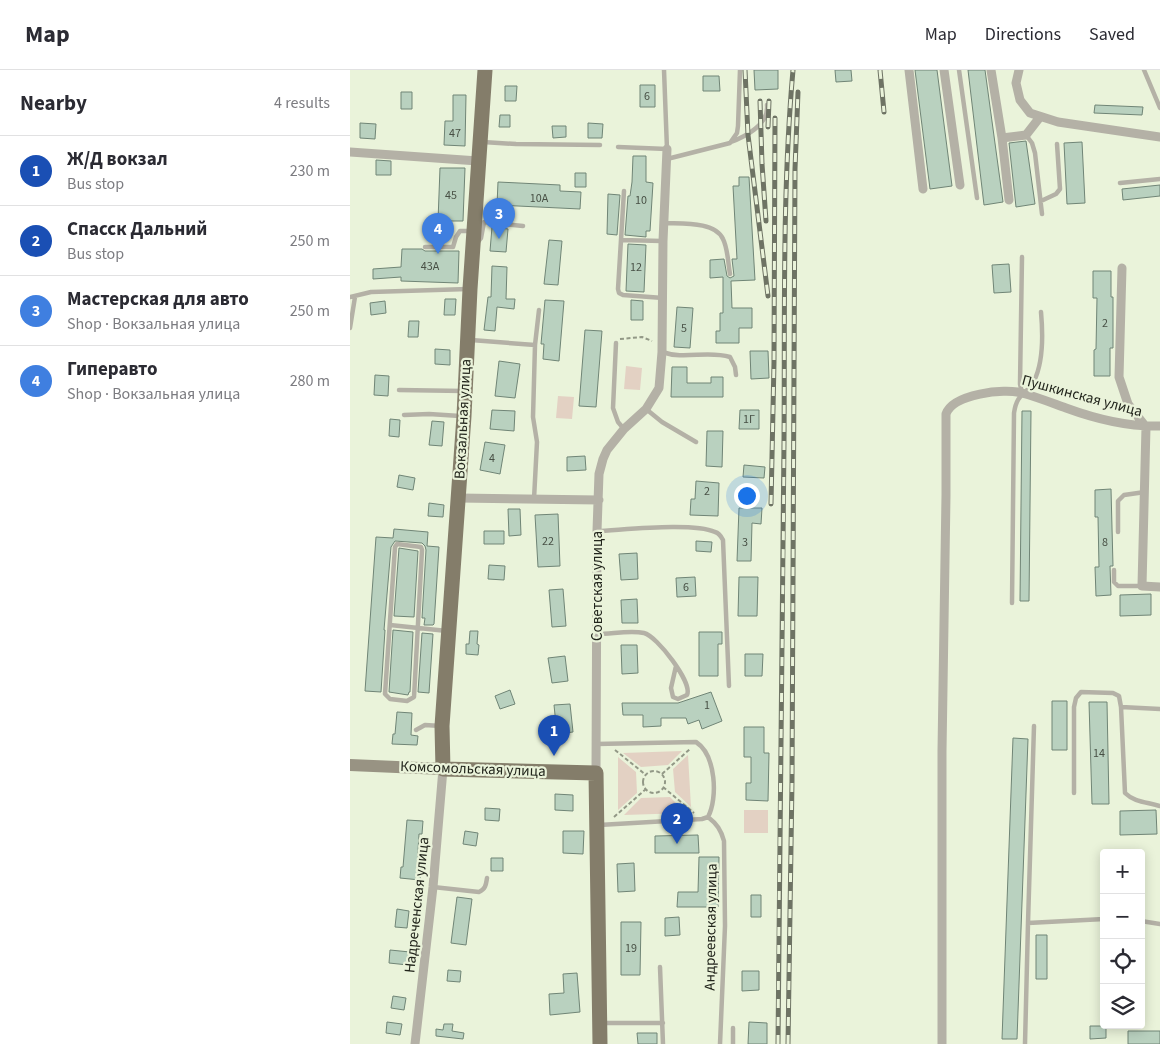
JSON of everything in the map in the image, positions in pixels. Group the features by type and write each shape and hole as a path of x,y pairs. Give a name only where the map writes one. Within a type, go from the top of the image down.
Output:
{"main road":[{"name":"Вокзальная улица","path":"444,769 442,726 464,416 470,289 477,230 478,161 485,70"},
{"name":"Комсомольская улица","path":"350,765 596,773"},
{"name":"Советская улица","path":"596,773 601,825 600,1044"}],"street":[{"path":"909,70 923,189"},
{"path":"944,70 960,185"},
{"path":"992,70 1009,200"},
{"path":"1019,70 1016,83 1020,100 1030,114 1058,122 1160,137"},
{"path":"1002,138 1026,135 1040,117"},
{"name":"Советская улица","path":"596,773 599,474 603,459 624,429 646,409 659,388 662,348 663,241 667,149"},
{"path":"350,152 478,161"},
{"path":"1122,268 1119,377 1128,404 1146,427 1142,586 1160,587"},
{"name":"Пушкинская улица","path":"942,1044 942,760 946,414 948,408 965,398 991,392 1022,393 1069,410 1124,424 1146,427 1160,426"},
{"path":"458,498 599,500"},
{"name":"Надреченская улица","path":"415,1044 444,769"}],"lane":[{"path":"618,147 667,149 664,70"},
{"path":"730,143 735,136 738,126 740,70"},
{"path":"959,70 977,198"},
{"path":"1144,70 1160,108"},
{"path":"667,159 730,143 748,135 761,122 768,110 767,105"},
{"path":"1026,135 1032,143 1035,153 1042,214"},
{"path":"480,141 516,144 600,145"},
{"path":"1041,201 1056,194 1060,188 1057,144"},
{"path":"1120,183 1160,179"},
{"path":"624,190 619,293 622,295 663,298"},
{"path":"664,224 696,224 720,233 724,240 730,274"},
{"path":"425,247 453,247 460,231 523,226"},
{"path":"621,240 663,241"},
{"path":"1022,257 1020,384 1022,393"},
{"path":"350,328 353,297 371,292 470,289"},
{"path":"534,500 537,442 533,417 535,345 539,310"},
{"path":"1012,603 1014,413 1015,403 1033,383 1038,371 1042,347 1041,312"},
{"path":"467,340 535,345"},
{"path":"616,343 612,408 618,422 624,429"},
{"path":"662,348 672,356 713,354 730,357 736,367 736,375"},
{"path":"399,390 465,391"},
{"path":"646,409 662,422 696,442"},
{"path":"404,415 464,416"},
{"path":"1118,532 1118,501 1124,494 1144,492"},
{"path":"597,531 679,528 714,531 720,535 723,540 729,686"},
{"path":"397,544 421,547 419,628 414,697 407,701 390,700 385,694 390,626 395,547 397,544"},
{"path":"1114,570 1114,582 1118,586 1142,586"},
{"path":"390,626 449,631"},
{"path":"597,634 643,632 649,634 660,644 676,666 688,686 689,692 683,698 678,699 674,697 671,688 676,666"},
{"path":"1074,794 1074,707 1076,698 1081,692 1113,693 1119,696 1122,707 1124,793 1131,799 1160,806"},
{"path":"1122,707 1160,709"},
{"path":"416,730 425,725 442,726"},
{"path":"1025,1044 1034,726"},
{"path":"596,744 696,742 707,752 713,771 711,812 708,817 702,819 601,825"},
{"name":"Андреевская улица","path":"708,817 722,831 724,841 725,926 720,1044"},
{"path":"433,887 479,892 486,885 487,878"},
{"path":"1028,923 1100,919"},
{"path":"1145,922 1160,924"},
{"path":"660,967 663,1044"},
{"path":"600,1023 663,1023"},
{"path":"733,1028 733,1044"}],"path":[{"path":"616,343 622,338 642,338 662,348"},
{"path":"662,774 696,742"},
{"path":"609,744 646,775"},
{"path":"646,775 655,771 662,774 665,782 663,787 656,792 646,789"},
{"path":"646,775 644,782 646,789"},
{"path":"663,787 702,819"},
{"path":"601,825 646,789"}],"shaded area":[{"path":"626,366 642,368 640,390 624,389"},
{"path":"558,396 574,397 572,419 556,418"},
{"path":"682,751 668,765 641,767 623,753"},
{"path":"688,755 691,807 675,792 673,769"},
{"path":"618,757 636,772 637,793 618,810"},
{"path":"670,797 686,813 624,815 641,798"},
{"path":"744,810 768,810 768,833 744,833"}],"building":[{"path":"754,70 778,70 778,89 755,90"},
{"path":"835,70 851,70 852,81 836,82"},
{"path":"915,70 937,70 952,186 930,189"},
{"path":"968,70 985,70 1003,202 984,205"},
{"path":"703,76 719,76 720,91 703,91"},
{"path":"640,85 655,85 655,107 640,107"},
{"path":"505,86 517,86 516,101 505,101"},
{"path":"401,92 412,92 412,109 401,109"},
{"path":"453,95 466,95 465,146 444,145 445,121 453,121"},
{"path":"1095,105 1143,107 1142,115 1094,113"},
{"path":"500,115 510,115 510,127 499,127"},
{"path":"360,123 376,124 375,139 360,138"},
{"path":"588,123 603,124 602,138 588,138"},
{"path":"552,126 566,126 566,137 553,138"},
{"path":"1026,141 1035,204 1016,207 1009,143"},
{"path":"1082,142 1085,203 1067,204 1064,143"},
{"path":"633,156 646,156 646,182 653,183 650,231 646,231 646,237 625,235 628,196 630,196 632,182"},
{"path":"376,160 391,161 391,175 376,175"},
{"path":"440,168 465,168 463,221 438,221"},
{"path":"575,173 586,173 586,187 575,187"},
{"path":"739,177 749,177 755,280 731,281 732,308 752,308 752,328 739,328 739,343 716,343 716,331 720,331 720,313 723,313 723,277 710,278 710,260 724,259 727,276 730,278 734,276 732,259 737,259 733,186 739,186"},
{"path":"498,182 560,185 560,191 581,192 580,209 497,205"},
{"path":"1160,185 1160,196 1123,200 1122,189"},
{"path":"608,194 620,195 617,235 607,234"},
{"path":"492,227 508,229 506,252 490,251"},
{"path":"549,240 562,241 558,285 544,284"},
{"path":"628,244 646,245 644,292 626,291"},
{"path":"402,249 459,251 458,283 401,281 401,277 373,279 373,269 401,267"},
{"path":"1009,264 1011,292 994,293 992,265"},
{"path":"492,266 507,267 506,299 515,299 514,309 497,307 495,331 484,330 488,297 491,297"},
{"path":"1093,271 1111,271 1113,348 1110,348 1110,376 1094,376 1097,298 1093,298"},
{"path":"445,299 456,299 455,315 444,315"},
{"path":"545,300 564,301 559,361 543,359 544,344 541,344"},
{"path":"631,300 643,301 643,320 631,320"},
{"path":"385,301 386,313 371,315 370,303"},
{"path":"677,307 693,308 690,348 674,347"},
{"path":"409,321 419,321 418,337 408,337"},
{"path":"585,330 602,331 596,407 579,406"},
{"path":"435,349 450,350 450,365 435,364"},
{"path":"750,351 768,351 769,378 751,379"},
{"path":"499,361 520,364 515,398 495,396"},
{"path":"672,367 687,367 687,383 711,383 711,377 723,377 723,397 671,397"},
{"path":"375,375 389,376 388,396 374,395"},
{"path":"492,410 515,411 514,431 490,429"},
{"path":"740,410 759,410 759,429 739,429"},
{"path":"1022,411 1031,411 1029,601 1020,601"},
{"path":"390,419 400,420 399,437 389,436"},
{"path":"432,421 444,422 442,446 429,445"},
{"path":"707,431 723,431 722,467 706,466"},
{"path":"485,442 505,445 500,474 480,470"},
{"path":"585,456 586,470 567,471 567,457"},
{"path":"744,465 765,467 764,478 743,477"},
{"path":"399,475 415,478 413,490 397,487"},
{"path":"696,481 719,483 718,516 690,515 691,499 695,499"},
{"path":"1111,489 1113,566 1110,566 1111,595 1096,596 1095,567 1099,567 1098,517 1095,517 1095,490"},
{"path":"429,503 444,505 443,517 428,516"},
{"path":"739,508 762,508 761,524 752,523 751,561 737,561"},
{"path":"508,509 520,509 521,535 509,536"},
{"path":"558,514 560,566 538,567 535,515"},
{"path":"394,529 428,532 427,546 439,547 434,624 424,625 425,618 422,618 425,546 422,543 395,541 391,547 381,692 365,691 376,537 393,538"},
{"path":"484,531 504,531 504,544 484,544"},
{"path":"696,541 712,542 711,552 696,551"},
{"path":"399,548 418,551 414,617 394,616"},
{"path":"637,553 638,579 621,580 619,554"},
{"path":"489,565 505,566 504,580 488,579"},
{"path":"695,577 696,596 677,597 676,578"},
{"path":"739,577 758,577 757,616 738,616"},
{"path":"563,589 566,626 552,627 549,590"},
{"path":"1151,594 1151,615 1120,616 1120,595"},
{"path":"637,599 638,623 622,623 621,600"},
{"path":"393,630 413,632 410,692 408,695 389,692"},
{"path":"470,631 478,631 478,655 466,654 466,644 469,644"},
{"path":"699,632 722,632 722,644 718,644 718,676 699,676"},
{"path":"422,633 433,634 429,693 418,692"},
{"path":"621,645 637,645 638,673 622,674"},
{"path":"745,654 763,654 762,676 745,676"},
{"path":"565,656 568,681 552,683 548,658"},
{"path":"510,690 515,704 500,709 495,696"},
{"path":"711,692 722,721 702,729 699,720 688,724 686,718 661,718 661,726 643,727 643,715 623,715 622,703 678,703"},
{"path":"1052,701 1067,701 1067,750 1052,750"},
{"path":"1089,702 1107,702 1109,804 1092,804"},
{"path":"570,704 573,732 557,734 554,705"},
{"path":"397,712 412,713 411,735 418,736 417,745 392,744"},
{"path":"744,727 764,727 764,753 769,753 768,801 746,800 746,783 751,783 751,757 744,757"},
{"path":"1013,738 1028,739 1017,1039 1002,1039"},
{"path":"555,794 573,795 573,811 555,810"},
{"path":"485,808 500,809 499,821 485,820"},
{"path":"1156,810 1157,834 1120,835 1120,811"},
{"path":"407,820 423,821 422,834 419,834 417,868 421,868 420,880 400,878 401,867 403,867"},
{"path":"465,831 478,833 476,846 463,844"},
{"path":"563,831 584,831 583,854 563,853"},
{"path":"698,835 699,853 655,853 655,836"},
{"path":"699,857 719,857 718,907 677,907 678,892 698,892"},
{"path":"491,858 503,858 503,871 491,871"},
{"path":"634,863 635,891 618,892 617,864"},
{"path":"751,895 761,895 761,917 751,917"},
{"path":"457,897 472,899 466,945 451,943"},
{"path":"397,909 409,911 407,928 395,927"},
{"path":"679,917 680,935 665,936 665,918"},
{"path":"621,922 641,922 640,975 621,975"},
{"path":"1036,935 1047,935 1047,979 1036,979"},
{"path":"390,950 410,952 408,965 389,963"},
{"path":"448,970 461,971 460,982 447,981"},
{"path":"742,971 759,971 759,990 742,991"},
{"path":"577,973 580,1012 550,1015 549,994 564,993 563,974"},
{"path":"393,996 406,998 404,1010 391,1008"},
{"path":"387,1022 402,1024 400,1035 386,1033"},
{"path":"749,1022 767,1023 767,1044 748,1044"},
{"path":"444,1024 453,1024 452,1031 464,1033 463,1039 436,1036 436,1029 443,1030"},
{"path":"1090,1026 1100,1026 1100,1029 1106,1029 1106,1038 1090,1039"},
{"path":"1128,1031 1160,1031 1160,1044 1128,1044"},
{"path":"637,1033 657,1033 657,1044 638,1044"}],"railway":[{"path":"745,70 748,135 768,296"},
{"path":"778,1044 785,256 789,116 793,70"},
{"path":"880,70 884,112"},
{"path":"788,1044 792,781 795,169 798,92"},
{"path":"760,101 766,221"},
{"path":"768,127 769,101"},
{"path":"771,504 774,362 775,118"}],"place":[{"name":"Мастерская для авто","path":"499,239"},
{"name":"Гиперавто","path":"438,254"},
{"name":"Ж/Д вокзал","path":"554,756"},
{"name":"Спасск Дальний","path":"677,844"}]}
